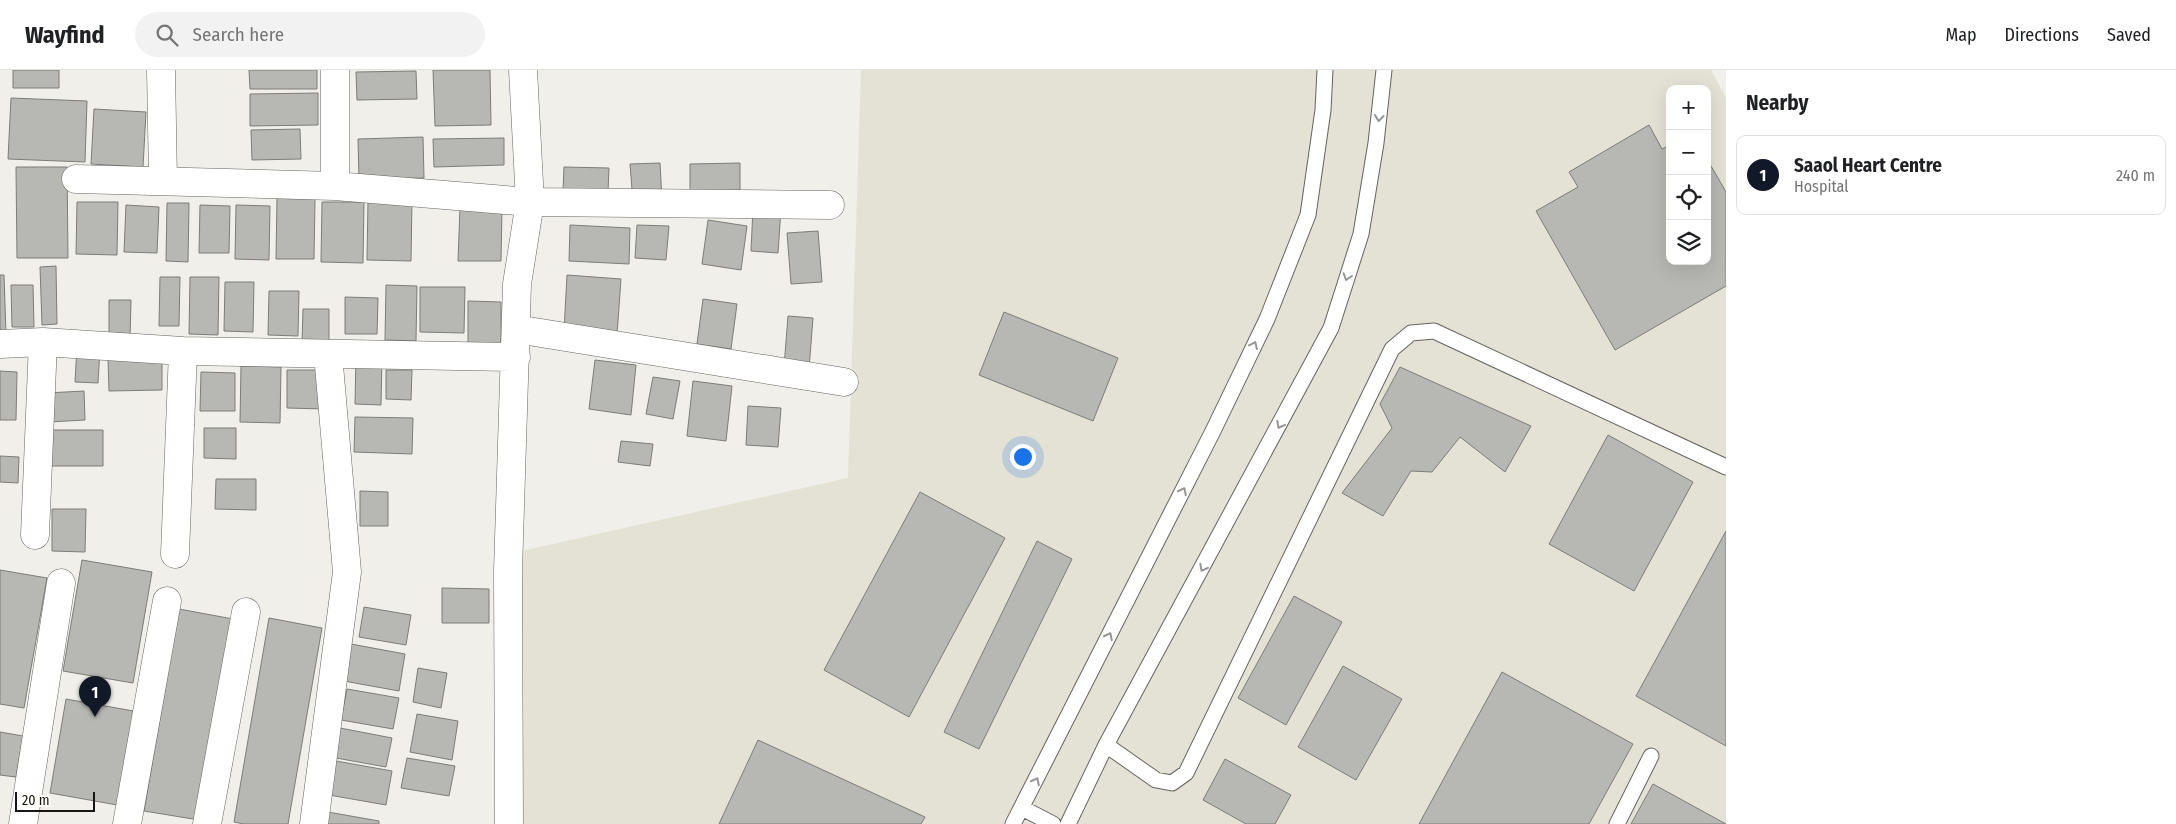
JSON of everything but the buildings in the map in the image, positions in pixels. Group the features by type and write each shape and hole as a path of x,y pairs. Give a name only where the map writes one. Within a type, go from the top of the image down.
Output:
{"street":[{"path":"160,70 163,180"},
{"path":"335,70 335,186"},
{"path":"509,824 508,571 517,284 530,202 523,70"},
{"path":"76,179 335,186 530,202 830,206"},
{"path":"516,329 844,382"},
{"path":"0,344 43,342 183,351 516,357"},
{"path":"35,535 43,342"},
{"path":"175,554 183,351"},
{"path":"314,824 347,572 328,354"},
{"path":"23,824 61,583"},
{"path":"126,824 167,601"},
{"path":"207,824 246,612"}],"lane":[{"path":"1013,824 1213,431 1266,319 1308,214 1322,110 1325,70"},
{"path":"1068,824 1106,746 1331,328 1362,234 1376,144 1384,70"},
{"path":"1106,746 1156,780 1172,783 1186,773 1392,349 1411,333 1434,331 1726,467"},
{"path":"1617,824 1651,756"},
{"path":"1022,808 1053,824"}],"shaded area":[{"path":"861,70 1711,70 1726,98 1726,824 518,824 499,556 848,478"}],"place":[{"name":"Saaol Heart Centre","path":"95,717"}]}
